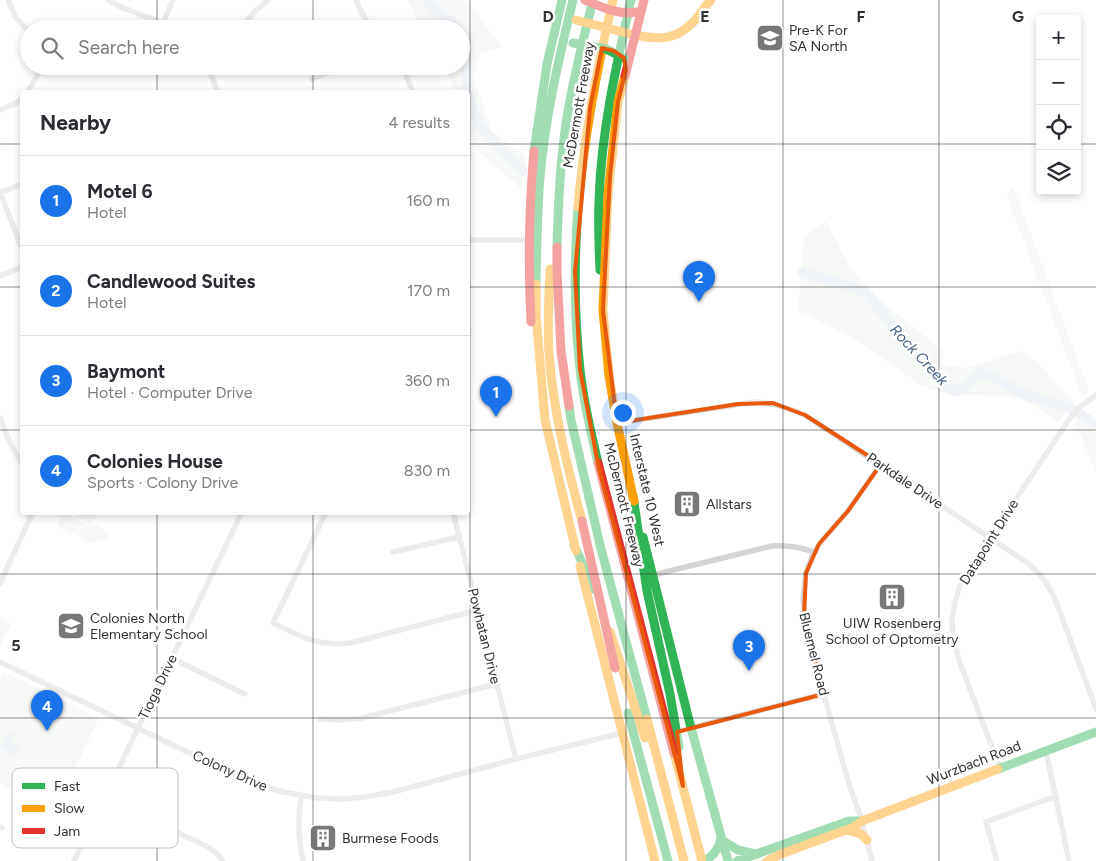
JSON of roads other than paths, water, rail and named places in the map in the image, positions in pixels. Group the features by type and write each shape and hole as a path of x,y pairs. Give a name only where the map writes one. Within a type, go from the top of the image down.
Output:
{"main road":[{"path":"562,0 543,84 532,171 528,240 528,289 531,330 538,380 564,504 656,859"},
{"path":"543,406 536,315 539,202 545,134 560,54 572,19 573,0"},
{"path":"585,0 608,9 632,14 636,12 643,2"},
{"name":"McDermott Freeway","path":"593,0 580,52 566,123 560,184 557,272 561,351 571,420 601,549 684,860"},
{"name":"McDermott Freeway","path":"613,0 590,108 578,204 575,272 580,370 590,428 600,469 702,858"},
{"path":"603,310 597,240 600,170 612,79 631,0"},
{"path":"572,19 652,39 660,39 683,32 711,0"},
{"name":"Interstate 10 West","path":"643,2 631,34 626,70 618,102 609,185 603,310 609,376 633,496 691,728 728,861"},
{"path":"560,54 566,46 573,43 614,51 624,58 626,70"},
{"path":"558,211 551,249 548,319 549,354 558,424 615,668 668,861"},
{"path":"633,496 640,552 677,730 683,786"},
{"path":"574,545 588,574 617,648 637,716 666,791"},
{"name":"Wurzbach Road","path":"767,861 848,830 862,821 1096,732"},
{"name":"Wurzbach Road","path":"737,861 849,821 862,821"},
{"path":"848,830 861,834 867,840"},
{"path":"702,858 711,857 716,852 722,839 739,851 756,854"}],"street":[{"path":"8,0 20,23"},
{"path":"108,0 123,8 156,20"},
{"path":"164,20 173,0"},
{"path":"248,20 268,0"},
{"path":"356,0 366,20"},
{"path":"29,90 38,75"},
{"path":"211,75 217,90"},
{"path":"312,79 322,75"},
{"path":"406,75 412,90"},
{"path":"0,110 20,100"},
{"path":"20,185 0,192 20,245"},
{"path":"470,240 528,240"},
{"path":"0,276 20,268"},
{"name":"Datapoint Drive","path":"1000,768 955,646 952,630 954,608 960,586 966,574 1070,418 1080,407 1096,395"},
{"name":"Parkdale Drive","path":"618,423 753,402 773,403 805,415 1030,565 1039,574 1052,591 1058,604 1096,709"},
{"path":"0,418 9,441 20,460"},
{"name":"Bluemel Road","path":"872,861 807,630 803,590 806,573 814,552 848,511 880,464"},
{"path":"1,580 32,515"},
{"name":"Tioga Drive","path":"119,768 241,515"},
{"path":"325,515 273,623 314,642 341,644 478,610"},
{"name":"Powhatan Drive","path":"454,515 516,759"},
{"path":"393,552 459,537"},
{"path":"653,575 772,546 784,545 814,552"},
{"path":"171,658 245,694"},
{"name":"Colony Drive","path":"0,662 252,782 268,788 317,798 342,799 381,794 622,733"},
{"path":"320,719 342,720 362,718 497,684"},
{"path":"691,728 824,694"},
{"path":"1046,751 1069,861"},
{"path":"301,796 298,820 300,847 304,861"},
{"path":"997,861 986,822 1056,796"},
{"path":"178,833 215,852 223,861"},
{"name":"Tioga Drive","path":"74,861 80,848"}],"waterway":[{"name":"Rock Creek","path":"428,0 448,20"},
{"name":"Rock Creek","path":"467,75 468,90"},
{"name":"Rock Creek","path":"470,99 478,124 523,171"},
{"name":"Rock Creek","path":"802,273 859,289 866,293 907,346 948,387 956,391 964,387 978,374 987,374 1019,392 1070,408 1096,424"}],"place":[{"name":"Pre-K For SA North","path":"770,38"},
{"name":"Candlewood Suites","path":"699,302"},
{"name":"Motel 6","path":"496,417"},
{"name":"Allstars","path":"687,504"},
{"name":"UIW Rosenberg School of Optometry","path":"892,597"},
{"name":"Colonies North Elementary School","path":"71,626"},
{"name":"Baymont","path":"749,671"},
{"name":"Colonies House","path":"47,731"},
{"name":"Burmese Foods","path":"323,838"}]}
